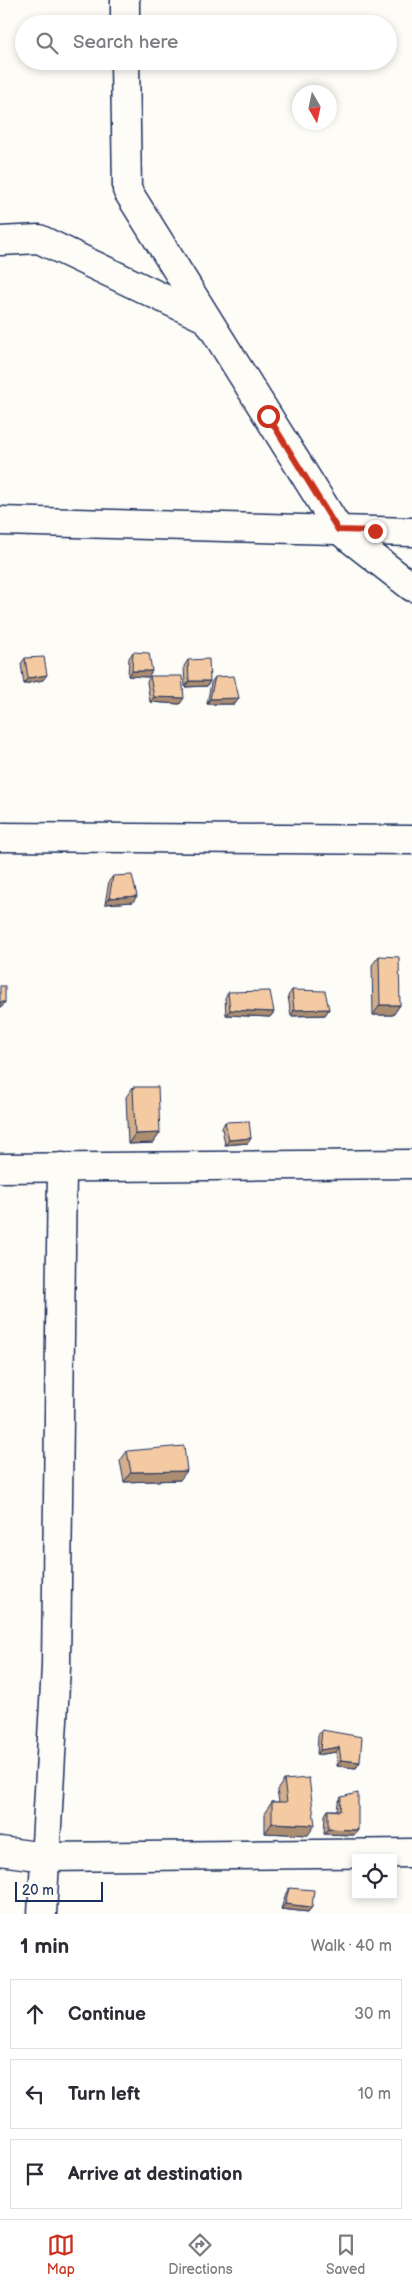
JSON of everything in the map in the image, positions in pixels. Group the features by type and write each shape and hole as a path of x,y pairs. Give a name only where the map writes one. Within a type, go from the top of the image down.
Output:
{"street":[{"path":"125,0 125,15"},
{"path":"125,70 126,190 338,530 412,587"},
{"path":"0,241 39,239 207,319"},
{"path":"0,520 412,532"},
{"path":"0,837 412,840"},
{"path":"0,1168 412,1164"},
{"path":"42,1914 56,1667 62,1167"},
{"path":"0,1851 45,1857 412,1853"}],"building":[{"path":"133,652 149,653 152,671 132,671"},
{"path":"44,657 47,675 28,678 25,658"},
{"path":"209,659 210,681 189,681 188,660"},
{"path":"150,676 182,676 184,698 154,697"},
{"path":"234,676 239,698 210,699 215,677"},
{"path":"132,875 137,896 109,898 113,876"},
{"path":"379,956 399,957 400,1005 380,1005"},
{"path":"0,986 5,986 5,1002 0,1002"},
{"path":"292,990 325,991 329,1009 294,1010"},
{"path":"270,991 274,1012 230,1010 228,992"},
{"path":"133,1087 158,1087 160,1133 135,1134"},
{"path":"249,1121 251,1138 229,1140 225,1122"},
{"path":"184,1446 187,1471 131,1472 127,1451"},
{"path":"322,1730 362,1737 360,1762 341,1760 339,1747 320,1750"},
{"path":"309,1778 315,1825 272,1823 272,1802 287,1802 284,1780"},
{"path":"358,1793 358,1830 328,1829 328,1810 340,1811 341,1797"},
{"path":"289,1888 314,1890 312,1907 285,1904"}],"route":[{"path":"268,416 338,530 375,531"}]}
